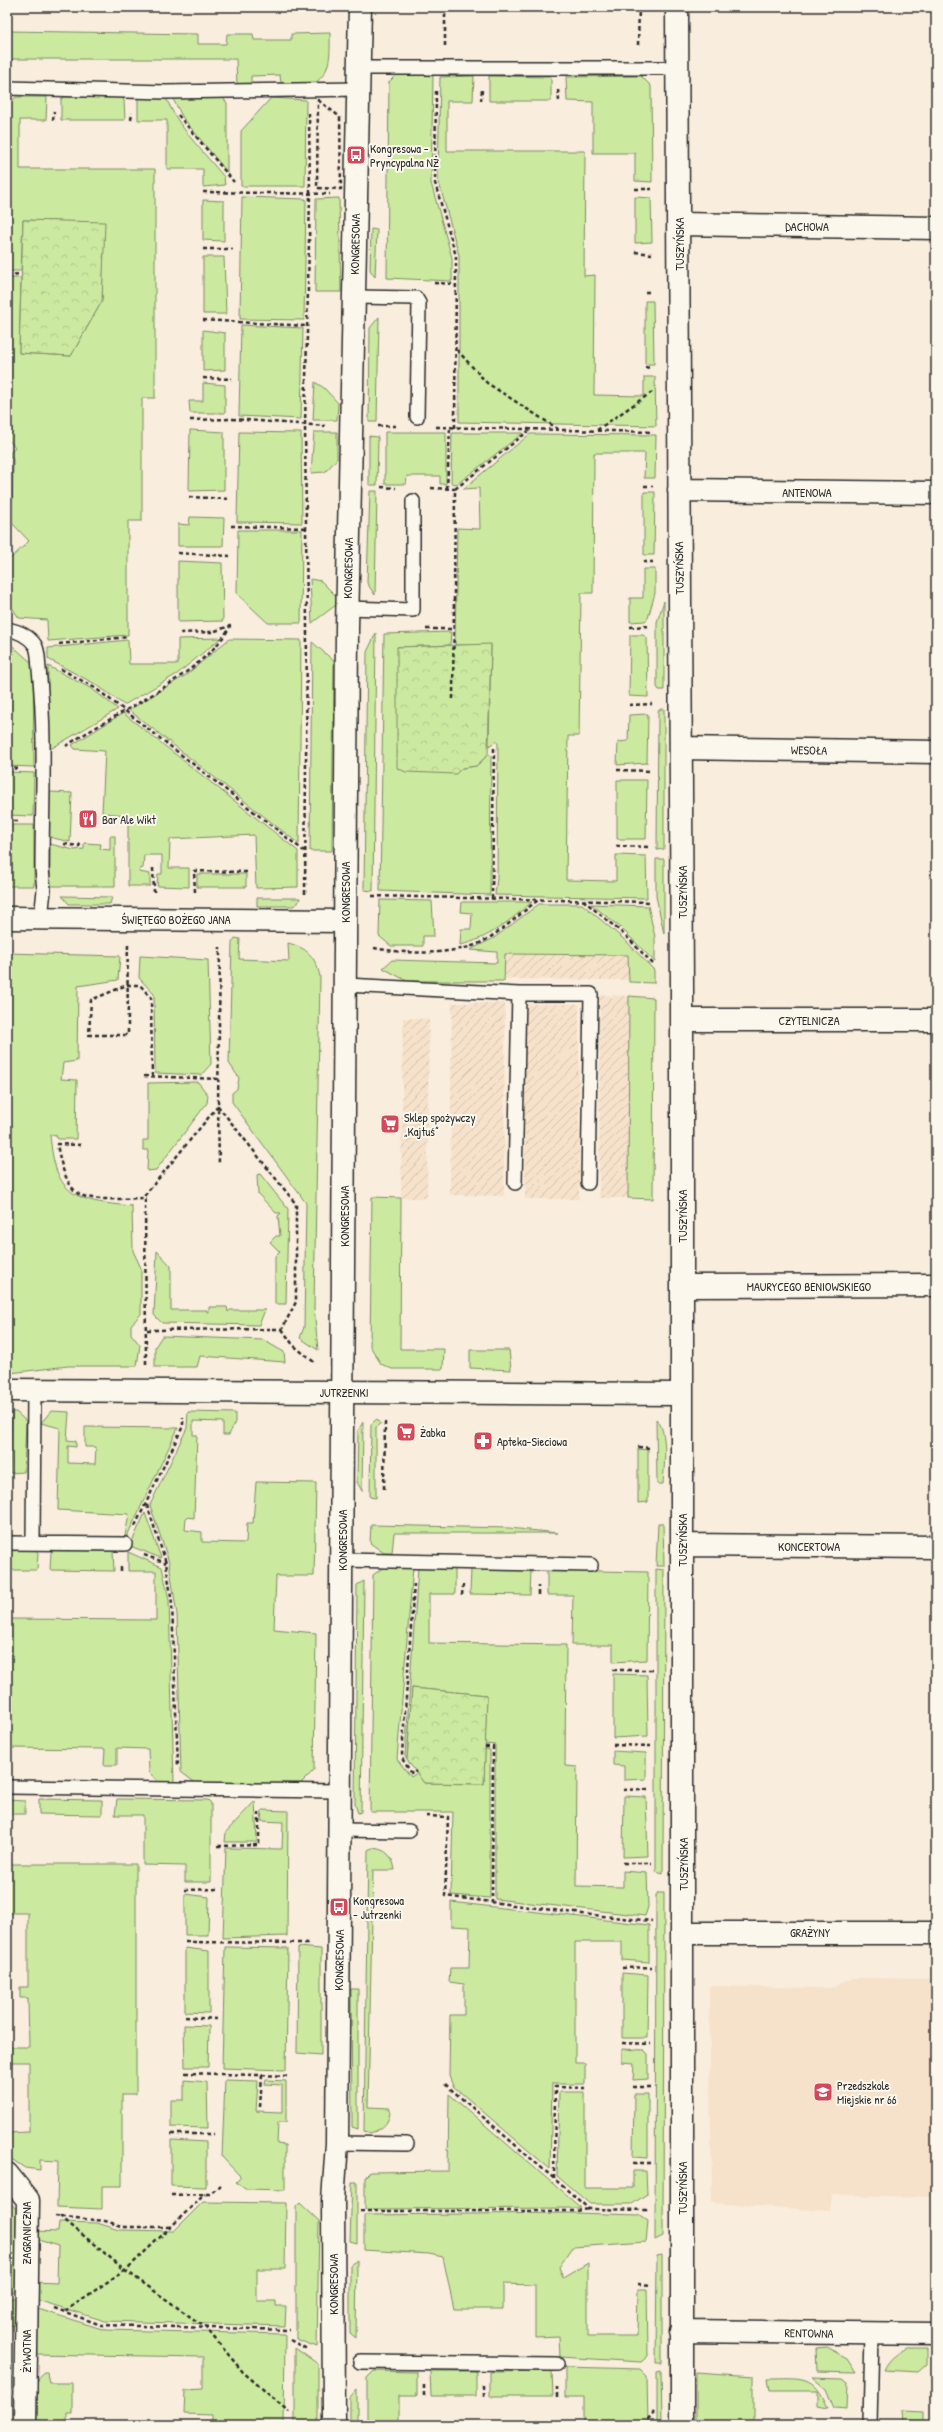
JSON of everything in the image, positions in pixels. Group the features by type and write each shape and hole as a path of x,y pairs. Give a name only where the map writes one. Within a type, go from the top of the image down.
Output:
{"street":[{"name":"KONGRESOWA","path":"334,2425 332,2200 337,2143 339,1945 346,985 345,895 347,608 360,7"},
{"name":"TUSZYŃSKA","path":"677,7 676,68 679,224 682,1020 682,1286 680,1394 683,1933 682,2425"},
{"name":"DACHOWA","path":"679,224 936,228"},
{"name":"ANTENOWA","path":"679,490 936,493"},
{"name":"WESOŁA","path":"681,748 936,752"},
{"name":"ŚWIĘTEGO BOŻEGO JANA","path":"7,918 345,921"},
{"name":"CZYTELNICZA","path":"682,1020 936,1020"},
{"name":"MAURYCEGO BENIOWSKIEGO","path":"682,1286 936,1285"},
{"name":"JUTRZENKI","path":"7,1390 680,1394"},
{"name":"KONCERTOWA","path":"682,1545 936,1547"},
{"name":"GRAŻYNY","path":"683,1933 936,1933"},
{"name":"ZAGRANICZNA","path":"7,2174 28,2200 26,2276"},
{"name":"ŻYWOTNA","path":"25,2425 26,2276"},
{"name":"RENTOWNA","path":"681,2331 936,2334"}],"lane":[{"path":"359,68 676,68"},
{"path":"7,88 166,92 358,89"},
{"path":"354,296 416,298 419,303 417,417"},
{"path":"347,608 413,610 413,501"},
{"path":"7,629 18,631 37,652 42,694 42,869 44,890 41,918"},
{"path":"346,985 518,994 591,994 588,1182"},
{"path":"514,1183 518,994"},
{"path":"33,1543 34,1390"},
{"path":"7,1543 125,1544"},
{"path":"342,1560 591,1565"},
{"path":"7,1787 340,1791"},
{"path":"339,1830 409,1831"},
{"path":"337,2143 407,2144"},
{"path":"870,2425 872,2334"},
{"path":"360,2362 557,2364"}],"path":[{"path":"445,7 445,47"},
{"path":"638,46 639,7"},
{"path":"436,68 435,183 456,256 456,428"},
{"path":"309,90 310,195 304,426 307,627 304,851 305,894 309,921"},
{"path":"166,92 180,118 234,182"},
{"path":"635,189 656,189"},
{"path":"203,192 310,195 356,192"},
{"path":"203,249 233,249"},
{"path":"635,252 657,254"},
{"path":"7,275 21,274"},
{"path":"203,320 307,326"},
{"path":"457,349 487,383 559,430"},
{"path":"203,378 232,379"},
{"path":"596,430 651,393 656,387"},
{"path":"190,420 232,419 304,426 404,426"},
{"path":"435,427 661,432"},
{"path":"447,489 450,428"},
{"path":"453,699 455,489 532,429"},
{"path":"189,497 231,499"},
{"path":"231,526 306,528"},
{"path":"178,553 230,556"},
{"path":"42,762 124,710 169,685 223,641 230,626 212,632 178,633"},
{"path":"630,627 651,626"},
{"path":"37,652 128,638"},
{"path":"37,652 95,688 304,851"},
{"path":"629,705 652,704"},
{"path":"492,899 494,746"},
{"path":"617,770 652,771"},
{"path":"616,846 651,846"},
{"path":"153,868 154,892"},
{"path":"195,892 194,870 248,872"},
{"path":"305,894 650,902"},
{"path":"374,948 398,953 456,950 482,942 502,929 538,900"},
{"path":"583,900 627,937 659,970"},
{"path":"128,941 127,985 128,1036 90,1035 91,1000 127,985 140,985 151,998 152,1076"},
{"path":"219,1165 218,1079 220,942"},
{"path":"144,1076 218,1079"},
{"path":"146,1366 147,1330 145,1195 218,1106"},
{"path":"218,1106 296,1204 296,1302 282,1329"},
{"path":"81,1145 57,1144 62,1168 76,1193 89,1198 146,1198"},
{"path":"147,1330 282,1329"},
{"path":"282,1329 293,1345 314,1362"},
{"path":"308,1365 317,1359"},
{"path":"384,1488 385,1413"},
{"path":"179,1789 172,1603 166,1563 147,1505 183,1426 184,1414"},
{"path":"638,1447 650,1448"},
{"path":"416,1561 402,1754 403,1760 412,1774 416,1771"},
{"path":"613,1670 652,1670"},
{"path":"613,1745 651,1746"},
{"path":"485,1747 493,1746 492,1902"},
{"path":"623,1790 650,1789"},
{"path":"218,1846 259,1845 259,1790"},
{"path":"623,1863 652,1863"},
{"path":"185,1890 218,1889"},
{"path":"445,1896 583,1914 652,1921"},
{"path":"185,1942 292,1941 339,1945"},
{"path":"622,1968 652,1967"},
{"path":"185,2018 217,2019"},
{"path":"622,2043 651,2044"},
{"path":"184,2073 290,2076"},
{"path":"260,2107 262,2075"},
{"path":"445,2084 589,2209"},
{"path":"633,2088 651,2087"},
{"path":"554,2179 555,2088 585,2088"},
{"path":"171,2134 214,2134"},
{"path":"633,2163 651,2163"},
{"path":"171,2195 210,2194 220,2185"},
{"path":"65,2312 125,2270 205,2194"},
{"path":"360,2211 575,2211 589,2209 650,2210"},
{"path":"173,2226 125,2227 106,2221 60,2216 125,2270 206,2328 243,2372 289,2412"},
{"path":"638,2284 652,2285"},
{"path":"26,2299 101,2325 290,2330"},
{"path":"643,2425 654,2412"}],"shaded area":[{"path":"505,954 629,955 629,980 505,979"},
{"path":"600,995 629,996 628,1198 599,1198"},
{"path":"452,1003 505,1003 504,1196 450,1195"},
{"path":"525,1004 579,1004 579,1199 525,1199"},
{"path":"403,1018 429,1019 427,1198 401,1198"},
{"name":"Przedszkole Miejskie nr 66","path":"853,1978 936,1979 936,2197 831,2195 829,2211 712,2203 709,1986 829,1988"}],"green space":[{"path":"7,31 198,34 198,44 226,44 227,34 253,34 254,40 291,40 291,34 330,33 330,54 325,73 315,83 281,83 280,75 251,76 251,84 237,84 236,59 7,59"},
{"path":"397,74 433,76 431,183 452,258 452,281 387,278 389,82"},
{"path":"474,76 473,101 447,101 447,151 585,151 584,276 595,275 594,395 644,396 644,377 655,377 656,426 459,422 459,255 438,179 440,77"},
{"path":"489,76 551,77 551,101 489,101"},
{"path":"641,76 651,86 652,182 635,181 635,153 593,153 593,102 567,101 566,77"},
{"path":"16,97 47,97 46,120 20,120 20,169 155,169 155,398 142,398 142,521 128,521 128,635 48,641 47,620 19,618 7,600 7,562 29,541 12,523 13,459 9,455 15,447 7,438 7,278 21,278 19,353 71,356 102,301 104,223 23,220 21,271 7,271 7,106"},
{"path":"64,97 121,97 124,100 125,120 61,120 61,99"},
{"path":"166,97 184,129 224,177 225,185 203,187 203,169 167,169 167,120 138,120 138,98"},
{"path":"172,97 222,97 227,103 227,172 183,118"},
{"path":"271,98 306,100 305,186 241,186 241,131"},
{"path":"242,197 306,199 304,320 240,319"},
{"path":"635,197 651,198 652,242 635,243"},
{"path":"339,198 341,292 315,292 316,199"},
{"path":"203,200 224,201 224,241 203,240"},
{"path":"23,220 105,222 102,301 71,356 19,353"},
{"path":"371,229 377,230 375,277 370,270"},
{"path":"203,257 224,257 226,314 203,314"},
{"path":"645,301 653,301 654,364 645,364"},
{"path":"379,317 377,422 369,422 370,328"},
{"path":"241,325 303,328 301,419 239,416"},
{"path":"203,330 225,333 225,370 203,371"},
{"path":"315,382 324,388 338,403 337,420 313,420"},
{"path":"203,383 225,385 225,413 190,413 189,401 203,401"},
{"path":"190,430 224,432 224,490 189,491"},
{"path":"239,432 301,433 302,523 237,522"},
{"path":"314,432 337,432 337,459 325,472 311,473"},
{"path":"385,432 446,432 446,484 440,484 440,476 407,476 406,484 385,484"},
{"path":"452,433 523,433 457,484 451,483"},
{"path":"530,434 656,435 655,478 644,478 645,453 594,453 593,593 581,593 579,736 568,736 566,880 616,881 616,855 646,856 647,898 495,895 497,878 498,744 496,741 489,746 491,645 455,645 457,528 480,529 479,488 463,489"},
{"path":"369,436 378,437 377,485 369,485"},
{"path":"370,491 377,491 375,595 367,583"},
{"path":"644,492 655,492 654,555 644,555"},
{"path":"190,517 224,518 223,546 178,546 178,524 189,525"},
{"path":"238,530 302,530 301,623 268,623 237,594"},
{"path":"178,561 222,563 223,621 178,622"},
{"path":"643,569 655,569 655,593 648,618 645,621 630,622 630,598 643,598"},
{"path":"310,579 321,581 336,596 336,605 312,623"},
{"path":"664,601 664,690 659,690 657,687 657,622"},
{"path":"451,632 450,645 397,647 462,768 476,766 488,755 491,755 490,895 380,891 384,634"},
{"path":"376,633 373,891 364,890 367,652"},
{"path":"630,635 643,635 647,638 648,697 629,696"},
{"path":"221,638 177,674 124,705 97,685 48,659 48,648 128,640 129,664 178,664 178,639"},
{"path":"229,639 301,640 299,844 129,710 186,675"},
{"path":"7,641 33,664 34,767 7,766"},
{"path":"312,642 334,661 332,851 310,851"},
{"path":"491,644 488,755 476,766 462,768 456,774 406,772 397,768 397,647"},
{"path":"48,666 92,689 118,709 47,751"},
{"path":"664,709 664,849 657,850 658,711"},
{"path":"123,713 298,851 298,887 256,888 254,835 170,839 169,868 189,868 189,887 157,886 158,874 162,874 162,855 144,855 143,868 140,869 139,872 150,874 150,886 128,886 128,815 102,813 105,751 75,749 72,745"},
{"path":"648,714 647,763 617,765 618,742 628,741 629,715"},
{"path":"8,772 34,773 33,816 7,815"},
{"path":"617,780 647,780 646,839 617,839"},
{"path":"50,792 72,793 70,842 49,837"},
{"path":"7,825 34,825 34,886 7,886"},
{"path":"110,836 115,836 115,886 50,886 50,844 74,850 84,849 84,843 101,844 100,849 110,850"},
{"path":"656,859 664,859 664,934 656,896"},
{"path":"197,874 246,874 246,887 197,887"},
{"path":"62,896 112,897 110,904 69,904"},
{"path":"257,898 300,898 298,903 293,906 257,906"},
{"path":"380,900 432,901 434,936 423,936 423,946 391,946 379,936"},
{"path":"462,902 532,902 490,934 460,945 461,929 471,929 472,913 461,912"},
{"path":"539,904 582,904 626,941 654,970 654,983 629,982 628,955 505,954 504,981 407,981 383,968 392,960 497,963 497,952 470,950 494,938"},
{"path":"591,904 648,906 655,937 655,962 621,928"},
{"path":"235,938 240,939 239,959 289,961 288,943 295,945 310,954 316,964 320,976 314,1307 318,1350 300,1338 304,1327 306,1203 232,1102 232,1093 237,1089 239,1078 229,1063 232,943"},
{"path":"7,953 120,956 118,980 78,986 77,1061 63,1063 61,1079 77,1080 76,1139 58,1139 56,1135 50,1134 57,1171 63,1183 72,1192 82,1198 96,1202 132,1206 133,1251 141,1268 141,1314 131,1325 131,1334 140,1345 137,1366 68,1366 10,1373 7,1377"},
{"path":"140,956 208,960 211,1064 201,1075 155,1073 154,994 139,978"},
{"path":"629,996 654,998 653,1199 628,1198"},
{"path":"198,1082 208,1095 207,1103 156,1170 147,1171 148,1150 143,1150 143,1140 148,1140 148,1083"},
{"path":"260,1174 288,1209 286,1304 275,1304 275,1257 280,1252 270,1242 276,1236 280,1236 278,1216 281,1213 276,1213 258,1194 257,1175"},
{"path":"372,1197 401,1198 400,1349 444,1349 443,1369 392,1369 381,1364 370,1346"},
{"path":"157,1251 171,1266 171,1310 207,1310 207,1312 209,1312 209,1307 227,1307 228,1312 230,1310 265,1310 259,1325 162,1323 154,1315"},
{"path":"162,1336 263,1340 284,1352 285,1362 200,1356 197,1367 155,1367 155,1347"},
{"path":"470,1350 509,1350 511,1370 470,1368"},
{"path":"51,1411 69,1412 67,1440 76,1441 76,1447 68,1446 68,1463 95,1464 96,1447 85,1447 85,1427 178,1428 127,1536 125,1536 129,1514 58,1510 60,1428 41,1423"},
{"path":"12,1412 16,1412 26,1421 24,1472 10,1473"},
{"path":"188,1412 235,1413 235,1422 229,1435 223,1435 223,1422 193,1421 193,1435 197,1435 194,1518 186,1517 185,1530 202,1532 202,1542 246,1543 247,1523 253,1523 256,1482 316,1483 314,1576 276,1576 274,1629 316,1633 314,1770 299,1785 197,1784 181,1772 177,1615 169,1562 150,1505 187,1428"},
{"path":"377,1419 381,1423 376,1427 376,1498 370,1497 371,1424"},
{"path":"656,1419 660,1424 664,1440 665,1459 663,1484 657,1484"},
{"path":"363,1422 362,1491 357,1482 358,1431"},
{"path":"638,1449 648,1450 648,1502 638,1503"},
{"path":"145,1513 161,1558 130,1546"},
{"path":"658,1523 663,1523 664,1566 656,1566"},
{"path":"371,1525 509,1528 558,1533 394,1533 392,1553 384,1553 370,1543"},
{"path":"7,1550 36,1550 38,1553 37,1570 7,1570"},
{"path":"54,1550 113,1551 114,1571 50,1570 51,1552"},
{"path":"128,1552 162,1567 169,1600 174,1784 161,1785 149,1772 148,1749 117,1748 117,1765 104,1765 105,1749 7,1748 7,1619 156,1620 156,1571 128,1571"},
{"path":"384,1567 413,1567 397,1759 411,1777 417,1773 424,1783 484,1784 485,1749 490,1750 490,1898 451,1895 453,1812 370,1812 373,1575"},
{"path":"418,1568 455,1568 455,1594 429,1594 429,1643 566,1645 565,1766 577,1767 576,1886 623,1887 623,1871 647,1873 648,1907 645,1916 495,1899 495,1745 485,1744 487,1695 412,1688 407,1760 405,1756"},
{"path":"471,1569 531,1570 530,1595 470,1594"},
{"path":"656,1569 664,1570 663,1873 656,1871"},
{"path":"547,1570 648,1572 647,1660 613,1662 613,1645 572,1645 573,1595 547,1595"},
{"path":"364,1581 361,1812 358,1813 355,1804 357,1585"},
{"path":"613,1674 647,1675 648,1736 613,1738"},
{"path":"412,1688 487,1695 484,1784 424,1783 407,1760"},
{"path":"613,1751 646,1753 646,1779 624,1780 624,1766 613,1765"},
{"path":"624,1796 646,1797 648,1856 623,1857"},
{"path":"39,1799 102,1800 102,1815 39,1814"},
{"path":"117,1799 208,1800 211,1803 211,1882 185,1882 185,1866 143,1865 143,1815 115,1815"},
{"path":"7,1800 25,1801 25,1814 7,1814"},
{"path":"255,1801 257,1842 225,1842 226,1832"},
{"path":"262,1810 288,1811 287,1936 223,1938 226,1848 282,1849 283,1822 261,1821"},
{"path":"372,1848 381,1850 388,1854 393,1861 395,1870 373,1870 368,2107 390,2108 390,2113 387,2121 382,2127 370,2133 364,2131 368,1850"},
{"path":"7,1864 136,1864 136,2094 122,2094 122,2186 102,2186 102,2209 57,2207 58,2161 40,2160 40,2170 25,2168 7,2156 7,2133 29,2132 29,2062 7,2062 7,2047 29,2047 28,1998 20,1998 20,1987 28,1987 28,1913 7,1913"},
{"path":"658,1893 664,1893 663,2236 655,2240 656,1896"},
{"path":"185,1894 209,1897 208,1935 185,1935"},
{"path":"451,1902 649,1925 649,1962 622,1960 622,1942 575,1942 575,2063 585,2063 585,2084 552,2084 550,2169 453,2086 449,2076 450,2015 464,2015 464,1984 449,1982 450,1968 469,1968 470,1927 451,1926"},
{"path":"225,1947 288,1948 286,2070 222,2068"},
{"path":"298,1947 321,1949 321,2055 297,2053"},
{"path":"185,1948 209,1951 209,2013 185,2012"},
{"path":"622,1973 648,1975 647,2038 622,2038"},
{"path":"351,1989 358,1989 358,2129 352,2127"},
{"path":"184,2025 209,2026 208,2067 185,2067"},
{"path":"622,2049 644,2050 648,2054 648,2079 633,2080 634,2063 622,2062"},
{"path":"184,2080 207,2082 208,2128 171,2127 171,2100 184,2100"},
{"path":"225,2080 258,2081 256,2111 282,2112 282,2085 265,2084 266,2080 286,2081 286,2122 278,2122 277,2144 285,2145 285,2190 245,2189 236,2182 241,2177 222,2157"},
{"path":"559,2092 585,2092 585,2188 633,2188 633,2171 646,2171 647,2194 632,2204 590,2204 557,2176"},
{"path":"449,2094 581,2208 365,2209 365,2177 370,2172 448,2171"},
{"path":"634,2094 648,2094 648,2158 633,2157"},
{"path":"171,2140 206,2142 206,2187 171,2186"},
{"path":"352,2182 357,2182 357,2243 350,2241"},
{"path":"7,2200 16,2209 15,2292 7,2292"},
{"path":"203,2202 286,2203 285,2269 257,2269 257,2301 276,2301 276,2306 286,2306 285,2326 105,2321 34,2299 33,2282 57,2283 58,2246 35,2239 36,2231 58,2232 59,2222 97,2223 120,2230 174,2231"},
{"path":"300,2203 319,2221 317,2347 296,2339 296,2207"},
{"path":"574,2213 639,2215 648,2221 646,2242 573,2247 559,2267 563,2278 588,2263 588,2336 637,2336 638,2289 647,2289 648,2356 641,2362 560,2357 559,2336 535,2337 535,2285 503,2284 503,2309 454,2309 443,2257 429,2254 364,2250 364,2215"},
{"path":"662,2255 662,2363 656,2363 657,2256"},
{"path":"357,2260 356,2338 350,2333 350,2265"},
{"path":"7,2298 15,2298 14,2325 7,2325"},
{"path":"35,2308 105,2330 285,2334 284,2425 211,2424 211,2415 184,2414 185,2390 203,2389 203,2357 33,2354"},
{"path":"826,2347 847,2358 856,2372 817,2371 816,2348"},
{"path":"295,2348 318,2364 318,2425 295,2425"},
{"path":"906,2349 927,2349 927,2365 919,2372 884,2370 893,2358"},
{"path":"565,2367 640,2369 647,2376 648,2425 584,2425 584,2397 565,2397"},
{"path":"374,2371 417,2372 417,2396 399,2396 399,2425 367,2425 367,2378"},
{"path":"430,2371 476,2371 476,2396 431,2396"},
{"path":"552,2371 553,2396 490,2396 490,2372"},
{"path":"661,2371 662,2425 657,2425 657,2372"},
{"path":"45,2373 48,2373 50,2383 72,2383 72,2413 67,2413 67,2425 34,2425 34,2390 40,2377"},
{"path":"696,2373 753,2377 753,2425 696,2425"},
{"path":"812,2377 843,2378 848,2382 847,2409 834,2408 826,2389"},
{"path":"768,2378 798,2378 812,2383 823,2397 828,2408 818,2406 818,2391 770,2391"},
{"path":"357,2390 357,2425 350,2425 350,2398"},
{"path":"904,2410 925,2411 925,2425 905,2425"}],"place":[{"name":"Kongresowa - Pryncypalna NŻ","path":"356,155"},
{"name":"Bar Ale Wikt","path":"88,819"},
{"name":"Sklep spożywczy „Kajtuś”","path":"390,1124"},
{"name":"Żabka","path":"406,1432"},
{"name":"Apteka-Sieciowa","path":"483,1441"},
{"name":"Kongresowa - Jutrzenki","path":"339,1907"},
{"name":"Przedszkole Miejskie nr 66","path":"823,2092"}]}
